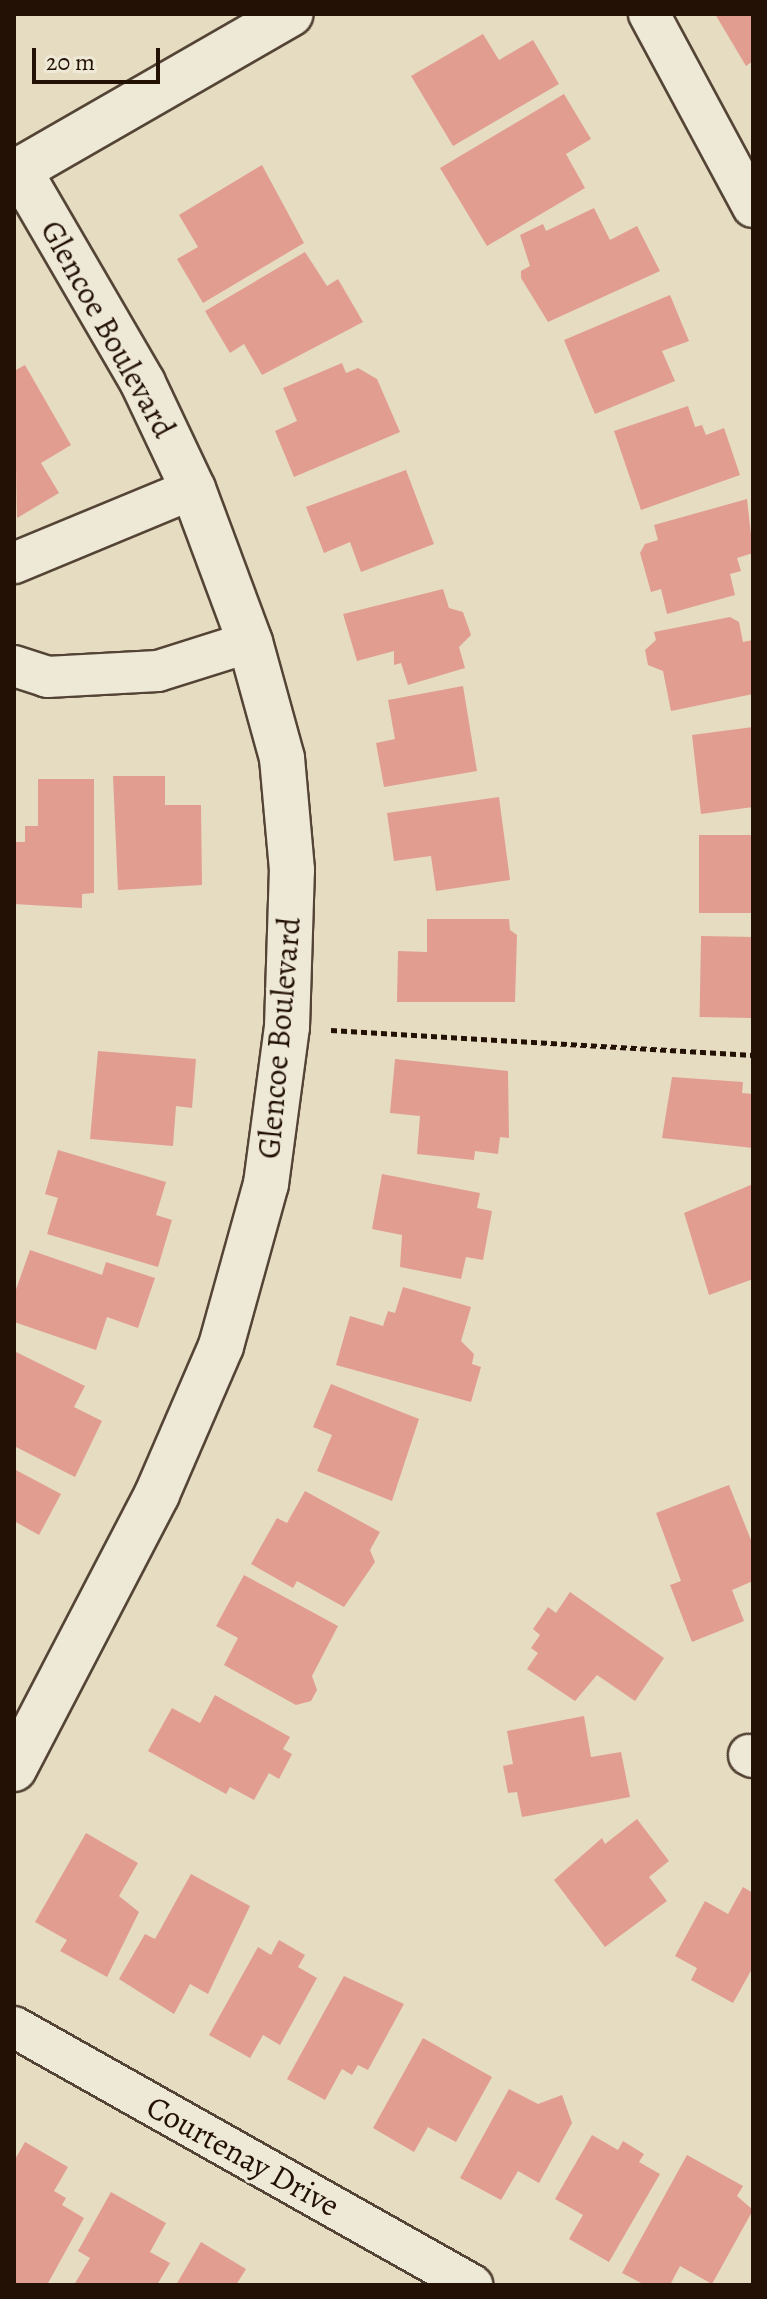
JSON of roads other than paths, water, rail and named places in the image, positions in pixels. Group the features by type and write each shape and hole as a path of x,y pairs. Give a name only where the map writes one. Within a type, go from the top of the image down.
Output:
{"street":[{"path":"17,172 290,14"},
{"path":"649,14 750,193"},
{"name":"Glencoe Boulevard","path":"14,1769 157,1494 221,1346 266,1184 287,1027 292,870 283,772 250,642 193,489 143,383 17,172"},
{"path":"14,563 193,489"},
{"path":"14,666 47,677 158,671 250,642"},
{"name":"Courtenay Drive","path":"14,2027 472,2285"}]}
